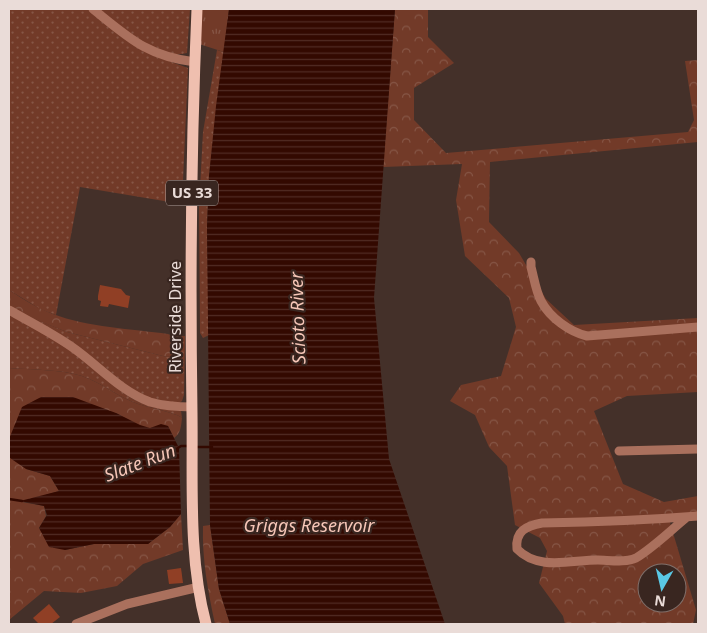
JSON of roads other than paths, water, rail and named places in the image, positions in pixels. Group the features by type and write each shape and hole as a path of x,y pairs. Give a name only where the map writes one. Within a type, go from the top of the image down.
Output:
{"main road":[{"name":"Riverside Drive","path":"197,9 191,222 192,439 194,522 199,587 206,624"}],"lane":[{"path":"93,9 133,40 153,52 176,60 195,62"},
{"path":"531,262 530,267 541,302 559,323 576,334 587,336 698,327"},
{"path":"9,310 57,336 135,395 164,405 192,407"},
{"path":"619,451 698,448"},
{"path":"687,517 634,559 589,560 558,564 523,555 517,549 516,540 520,533 531,526 698,516"},
{"path":"76,624 127,604 199,587"}],"water":[{"name":"Griggs Reservoir","path":"229,9 395,9 374,298 389,459 445,624 230,624 219,589 210,525 207,227 209,176 216,106"},
{"path":"41,397 73,397 116,413 140,425 150,428 161,424 168,426 179,448 181,514 170,527 148,544 94,544 65,550 49,547 39,528 47,515 44,506 20,501 59,491 50,476 26,469 10,458 9,439 22,407"}],"waterway":[{"name":"Slate Run","path":"178,448 190,446"},
{"name":"Slate Run","path":"195,447 212,447"},
{"name":"Slate Run","path":"9,499 22,501"}],"water label":[{"name":"Scioto River","path":"298,318"}]}
